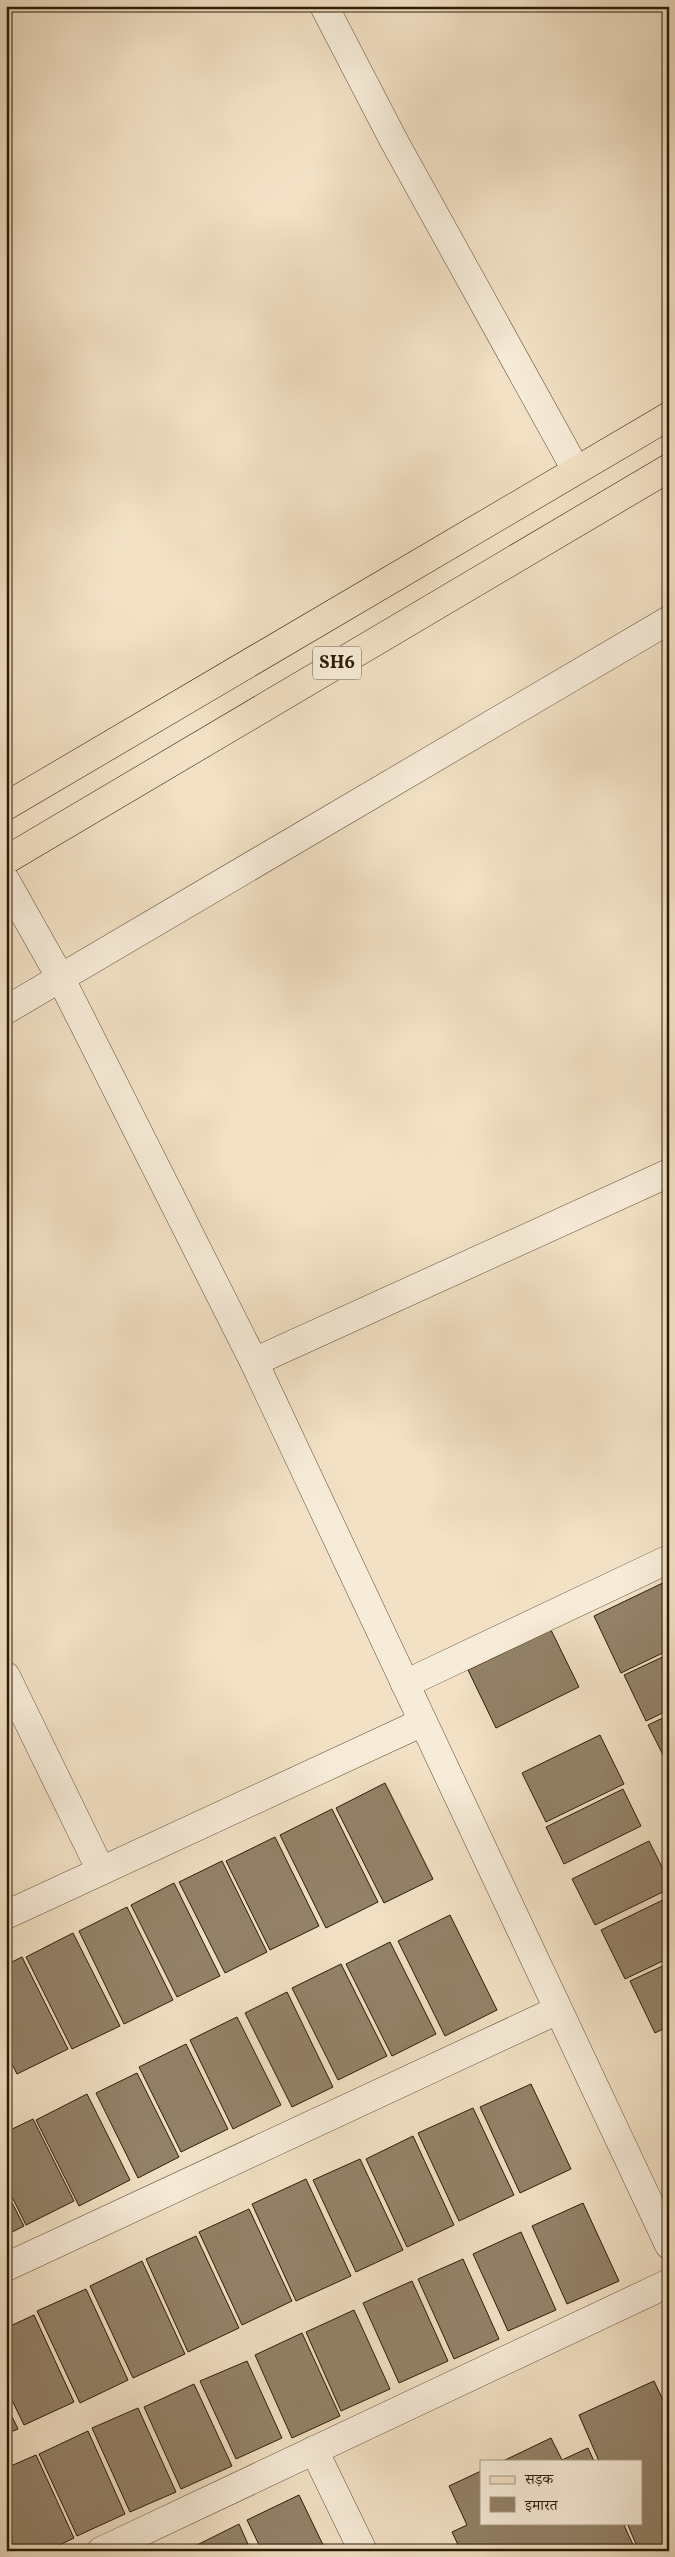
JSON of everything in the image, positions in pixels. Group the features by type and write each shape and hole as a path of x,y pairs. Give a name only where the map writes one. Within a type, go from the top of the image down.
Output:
{"main road":[{"name":"SH6","path":"6,806 669,416"},
{"name":"SH6","path":"6,860 669,468"}],"street":[{"path":"324,6 394,142 576,470"},
{"path":"6,1010 669,620"},
{"path":"6,881 60,977 254,1362 669,2245"},
{"path":"254,1362 669,1173"},
{"path":"405,1684 669,1559"},
{"path":"6,1676 101,1871"},
{"path":"6,1915 422,1722"},
{"path":"6,2267 558,2010"},
{"path":"101,2551 669,2283"},
{"path":"314,2450 363,2551"}],"building":[{"path":"669,1580 669,1650 621,1673 594,1616"},
{"path":"551,1630 579,1687 496,1728 468,1670"},
{"path":"669,1654 669,1710 646,1721 624,1675"},
{"path":"669,1715 669,1767 648,1725"},
{"path":"600,1735 624,1784 546,1822 522,1773"},
{"path":"385,1783 433,1879 384,1903 336,1808"},
{"path":"623,1789 641,1826 564,1864 546,1827"},
{"path":"332,1809 378,1902 326,1928 280,1835"},
{"path":"275,1837 319,1926 270,1950 226,1861"},
{"path":"649,1841 669,1881 669,1889 595,1925 572,1879"},
{"path":"222,1861 267,1952 225,1973 179,1882"},
{"path":"174,1883 220,1976 177,1997 131,1905"},
{"path":"669,1897 669,1958 625,1979 601,1930"},
{"path":"127,1907 173,2000 124,2024 79,1931"},
{"path":"450,1915 497,2010 445,2036 398,1941"},
{"path":"73,1933 120,2026 72,2049 26,1957"},
{"path":"390,1942 436,2034 392,2056 346,1964"},
{"path":"22,1957 68,2049 17,2074 6,2052 6,1965"},
{"path":"669,1963 669,2026 655,2033 630,1981"},
{"path":"341,1964 387,2056 338,2080 292,1988"},
{"path":"287,1992 333,2087 292,2107 245,2013"},
{"path":"237,2017 281,2105 233,2129 190,2040"},
{"path":"186,2044 228,2129 181,2152 139,2067"},
{"path":"137,2073 179,2157 138,2178 96,2093"},
{"path":"531,2084 571,2169 520,2193 480,2107"},
{"path":"87,2094 130,2180 79,2206 36,2120"},
{"path":"473,2108 514,2195 459,2221 418,2133"},
{"path":"33,2119 74,2201 26,2225 6,2185 6,2132"},
{"path":"413,2136 454,2225 407,2247 366,2159"},
{"path":"360,2159 403,2250 356,2272 313,2180"},
{"path":"306,2179 351,2276 296,2301 252,2204"},
{"path":"6,2191 24,2226 6,2235"},
{"path":"583,2203 619,2281 567,2304 532,2226"},
{"path":"249,2209 292,2301 242,2325 199,2232"},
{"path":"521,2232 556,2310 508,2331 473,2254"},
{"path":"196,2236 239,2328 188,2352 146,2259"},
{"path":"463,2259 499,2339 454,2359 418,2279"},
{"path":"142,2261 185,2354 133,2378 90,2286"},
{"path":"412,2281 448,2361 399,2383 363,2303"},
{"path":"86,2289 128,2380 80,2403 37,2311"},
{"path":"354,2310 390,2389 341,2411 306,2332"},
{"path":"34,2315 74,2402 24,2425 6,2388 6,2328"},
{"path":"302,2333 340,2416 292,2438 255,2355"},
{"path":"247,2361 282,2438 236,2459 200,2381"},
{"path":"654,2381 669,2413 669,2551 639,2551 627,2524 642,2524 642,2460 599,2460 579,2415"},
{"path":"194,2384 232,2466 181,2489 144,2407"},
{"path":"6,2404 18,2429 6,2434"},
{"path":"138,2408 176,2492 130,2512 92,2428"},
{"path":"88,2431 125,2514 77,2536 39,2454"},
{"path":"551,2438 562,2460 505,2460"},
{"path":"588,2448 594,2460 562,2460"},
{"path":"36,2455 74,2538 47,2551 16,2551 6,2529 6,2468"},
{"path":"480,2471 480,2524 623,2524 636,2551 461,2551 452,2532 467,2525 449,2486"},
{"path":"299,2495 326,2551 262,2551 247,2520"},
{"path":"239,2524 251,2551 197,2551 195,2546"}]}
